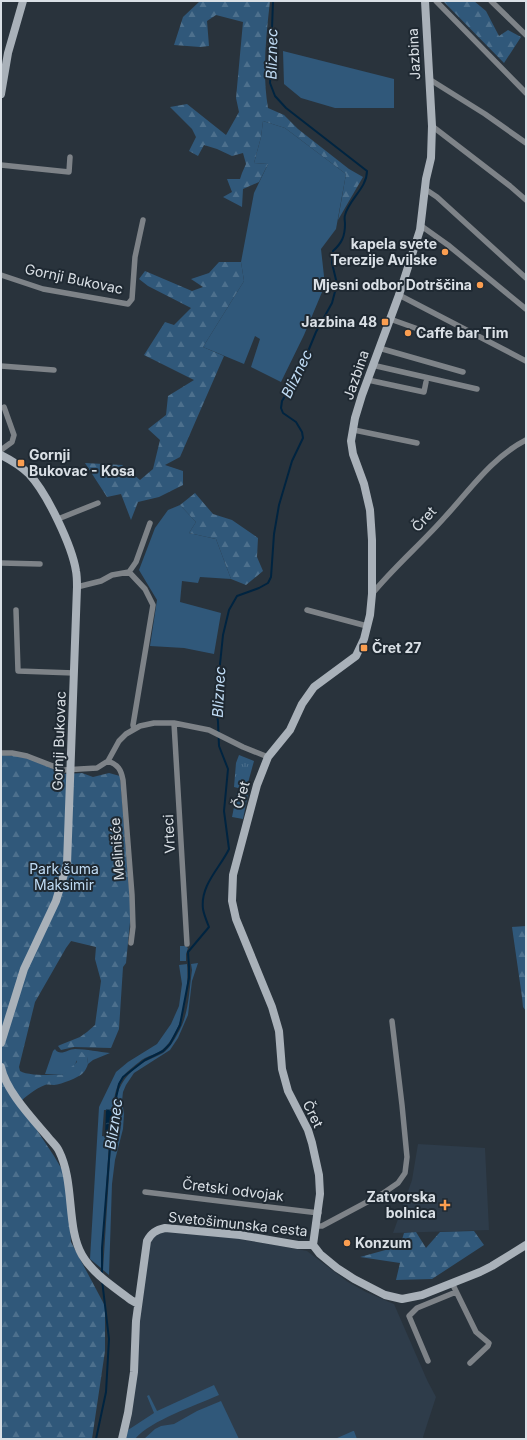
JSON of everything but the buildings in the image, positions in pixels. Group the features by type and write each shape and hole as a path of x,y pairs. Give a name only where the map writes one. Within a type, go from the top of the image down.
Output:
{"street":[{"path":"1,94 8,53 23,1"},
{"name":"Jazbina","path":"372,594 372,540 370,510 364,484 353,454 351,440 372,365 399,294 420,230 425,189 431,158 432,126 425,1"},
{"path":"436,1 526,93"},
{"path":"491,1 526,34"},
{"path":"429,79 507,128 526,144"},
{"path":"432,126 526,200"},
{"path":"1,165 69,172 70,157"},
{"path":"425,189 526,278"},
{"name":"Gornji Bukovac","path":"1,274 42,289 128,304 132,299 135,257 143,220"},
{"path":"420,225 448,245 526,309"},
{"path":"399,294 526,361"},
{"path":"390,319 432,334"},
{"path":"379,348 463,372"},
{"path":"372,365 477,389"},
{"path":"1,366 54,370"},
{"path":"368,380 424,392 426,382"},
{"path":"1,450 12,442 14,435 4,407"},
{"path":"354,430 417,443"},
{"name":"Čret","path":"313,1244 319,1213 319,1175 308,1130 288,1091 282,1069 279,1031 272,1007 236,919 232,901 233,875 257,785 268,757 290,730 302,704 314,686 356,656 364,639 370,615 372,594 382,581 444,518 477,478 513,447 526,440"},
{"name":"Gornji Bukovac","path":"1,455 15,463 30,475 41,490 58,519 76,570 77,587 67,864 56,901 24,969 1,1043"},
{"path":"58,519 98,503"},
{"path":"77,587 128,572 136,562 150,524"},
{"path":"1,564 40,564"},
{"path":"128,572 145,590 152,605 133,725 134,729"},
{"path":"16,610 18,670 74,674"},
{"path":"307,610 367,626"},
{"path":"1,753 21,754 63,770 97,768 108,761 120,741 126,734 134,729 154,723 174,723 210,730 242,747 268,757"},
{"name":"Vrteci","path":"174,723 187,944"},
{"name":"Melinišće","path":"108,761 116,764 122,772 132,895 133,927 131,943"},
{"name":"Svetošimunska cesta","path":"316,1226 322,1226 382,1194 398,1183 405,1173 407,1158 392,1021"},
{"path":"1,1067 10,1090 59,1151 68,1179 75,1238 84,1258 97,1272 138,1304"},
{"name":"Čretski odvojak","path":"146,1192 319,1213"},
{"name":"Svetošimunska cesta","path":"122,1439 128,1413 134,1372 136,1321 146,1241 159,1229 164,1228 240,1235 298,1245 313,1244 320,1254 354,1279 385,1295 402,1299 452,1283 492,1266 526,1246"},
{"path":"452,1283 476,1332 489,1343 488,1346 470,1363"},
{"path":"428,1361 409,1316 417,1308 456,1292"}],"shaded area":[{"name":"Zatvorska bolnica","path":"418,1144 485,1148 489,1230 393,1233 412,1180"},
{"path":"164,1230 222,1235 307,1251 348,1282 366,1292 394,1304 427,1380 436,1397 423,1437 424,1439 123,1439 149,1241 153,1235"}],"green space":[{"path":"200,1 270,1 265,68 268,108 284,115 298,129 349,169 363,177 338,220 346,174 285,128 263,121 261,137 254,163 268,164 259,182 243,189 242,207 223,197 232,192 227,179 240,179 246,164 243,153 232,156 204,145 198,156 189,151 196,137 192,129 170,107 187,104 226,135 239,112 236,98 243,22 216,15 207,21 209,46 200,47 174,45 183,17"},
{"path":"443,1 474,1 486,11 499,36 508,30 521,37 504,63"},
{"path":"283,51 394,79 394,108 335,108 301,98 284,84"},
{"path":"263,121 285,128 346,174 336,229 321,249 325,285 304,335 281,382 251,367 260,339 255,336 244,364 203,347 244,281 241,262 254,193 268,164 254,163 261,137"},
{"path":"219,262 241,262 244,281 203,347 224,356 180,457 165,465 183,471 183,485 159,497 138,502 131,520 121,494 107,497 85,463 122,465 140,480 153,469 160,440 148,429 166,415 168,396 194,380 144,355 165,322 174,325 191,308 148,286 139,279 145,271 192,291 203,287 191,279 209,273"},
{"path":"195,493 213,514 232,520 258,538 257,557 263,571 246,585 231,579 216,539 189,533 196,522 180,505"},
{"path":"180,505 196,522 189,533 216,539 231,579 200,577 198,583 182,581 180,602 221,613 214,654 184,648 150,646 157,600 139,570 155,528 168,510"},
{"name":"Park šuma Maksimir","path":"1,755 30,759 65,774 82,773 93,777 109,773 120,776 131,912 126,963 123,967 119,1029 111,1048 74,1047 61,1050 58,1046 80,1037 95,1025 101,981 95,959 96,947 71,941 35,1002 19,1067 20,1071 29,1074 62,1075 77,1062 76,1053 82,1052 87,1057 88,1064 81,1075 74,1079 54,1085 42,1086 19,1103 67,1178 71,1242 105,1306 105,1351 92,1439 1,1439"},
{"path":"239,755 254,761 246,790 234,787 236,763"},
{"path":"237,792 248,794 243,819 232,817"},
{"path":"526,926 526,1011 523,1007 512,927"},
{"path":"180,946 185,946 188,948 186,961 180,961"},
{"path":"198,963 192,981 188,1015 178,1038 170,1050 134,1073 123,1092 123,1129 115,1160 112,1184 109,1275 103,1270 111,1144 114,1144 116,1137 119,1137 120,1110 116,1110 115,1106 117,1095 125,1079 136,1067 163,1053 168,1049 173,1041 182,1026 186,1011 192,970 191,964"},
{"path":"187,964 186,998 180,1022 175,1033 162,1050 144,1059 123,1076 118,1086 112,1110 104,1110 102,1136 107,1137 107,1143 109,1143 101,1268 90,1259 99,1107 116,1072 128,1062 157,1044 171,1024 179,1006 182,984 179,965"},
{"path":"55,1049 62,1053 72,1049 84,1049 110,1053 93,1060 88,1064 87,1057 78,1057 74,1066 62,1075 45,1074"},
{"path":"474,1231 484,1245 432,1279 396,1280 400,1263 360,1257 400,1246 404,1233 416,1232 426,1248 440,1232"},
{"path":"214,1385 219,1395 162,1420 142,1432 135,1439 125,1439 128,1430 154,1413 147,1396 149,1395 157,1411"},
{"path":"221,1401 239,1439 144,1439 155,1429 161,1426 174,1424 197,1411"},
{"path":"353,1431 357,1439 335,1439"}],"water":[{"path":"106,1109 119,1110 117,1137 105,1136"}],"waterway":[{"name":"Bliznec","path":"113,1112 119,1084 123,1077 145,1060 163,1051 170,1044 180,1025 189,978 188,952 209,927 203,909 205,892 208,884 229,849 224,811 228,769 219,746 216,703 223,635 229,610 237,596 268,583 271,577 274,534 279,505 292,461 303,438 302,432 296,422 283,413 281,408 282,401 300,371 316,332 332,303 337,284 332,263 333,251 339,245 344,236 345,216 347,209 364,183 367,171 286,108 275,96 270,83 273,1"},
{"name":"Bliznec","path":"102,1274 102,1248 111,1134"},
{"name":"Bliznec","path":"96,1439 106,1392 109,1339 102,1280"}],"place":[{"name":"kapela svete Terezije Avilske","path":"445,252"},
{"name":"Mjesni odbor Dotrščina","path":"480,285"},
{"name":"Jazbina 48","path":"385,322"},
{"name":"Caffe bar Tim","path":"408,333"},
{"name":"Gornji Bukovac - Kosa","path":"21,463"},
{"name":"Čret 27","path":"364,648"},
{"name":"Zatvorska bolnica","path":"445,1205"},
{"name":"Konzum","path":"347,1243"}]}
